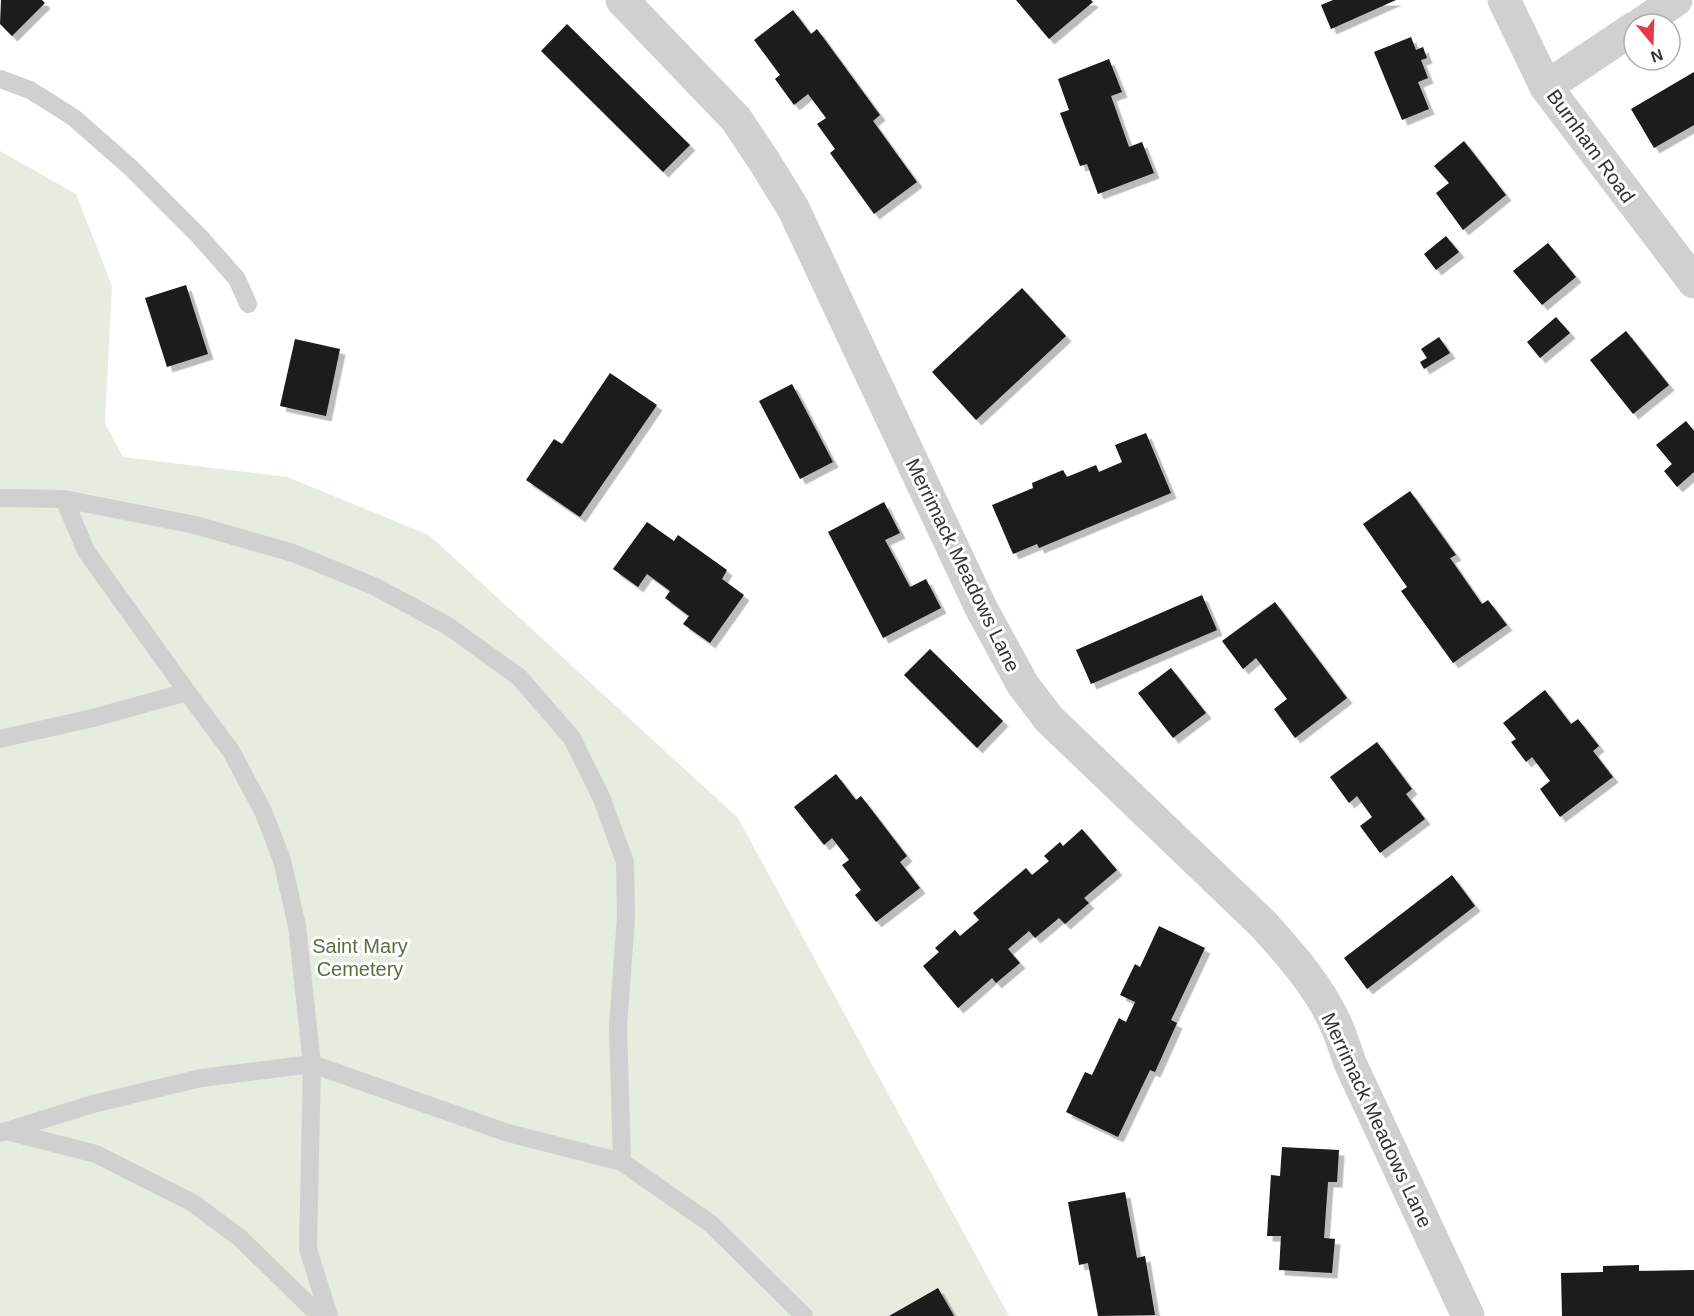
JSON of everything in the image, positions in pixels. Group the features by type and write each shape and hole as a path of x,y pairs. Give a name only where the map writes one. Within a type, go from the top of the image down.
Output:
{"street":[{"name":"Merrimack Meadows Lane","path":"622,0 736,119 793,208 981,608 1023,685 1049,719 1263,924 1295,960 1317,992 1337,1026 1350,1063 1468,1316"},
{"name":"Burnham Road","path":"1504,0 1546,87 1694,282"},
{"path":"1658,12 1676,0"},
{"path":"1546,87 1622,36"}],"lane":[{"path":"0,78 30,90 74,117 130,167 200,237 237,279 248,304"},
{"path":"0,498 64,499 195,525 293,553 374,586 448,626 519,677 572,738 602,799 625,862 626,917 618,1026 622,1162"},
{"path":"64,499 86,551 231,751 263,811 282,860 297,926 312,1064 308,1249 329,1316"},
{"path":"0,739 93,718 187,692"},
{"path":"5,1133 93,1104 201,1078 312,1064 508,1133 622,1162 711,1224 804,1316"},
{"path":"5,1133 96,1154 193,1203 240,1239 320,1316"}],"green space":[{"name":"Saint Mary Cemetery","path":"0,151 76,194 112,286 105,423 123,457 287,477 429,535 738,818 1009,1316 0,1316"}],"building":[{"path":"1,0 42,0 45,3 12,36 0,24"},
{"path":"1016,0 1091,0 1093,2 1049,39"},
{"path":"1333,0 1396,0 1331,29 1321,5"},
{"path":"793,10 811,34 817,29 880,115 873,121 917,182 874,214 830,153 835,149 817,124 826,118 808,94 794,105 775,79 780,75 754,40"},
{"path":"567,24 690,145 663,172 541,51"},
{"path":"1411,37 1416,50 1423,47 1427,58 1421,60 1428,78 1418,82 1429,109 1402,120 1374,52"},
{"path":"1109,59 1122,92 1111,96 1129,147 1142,142 1154,173 1098,194 1087,164 1080,166 1060,113 1069,110 1058,79"},
{"path":"1694,72 1694,125 1654,148 1631,109"},
{"path":"1464,141 1506,195 1463,230 1436,193 1449,183 1434,166"},
{"path":"1446,236 1459,252 1436,270 1424,254"},
{"path":"1548,243 1576,277 1542,305 1513,271"},
{"path":"186,285 208,354 167,367 145,298"},
{"path":"1022,288 1066,336 976,420 932,372"},
{"path":"1556,317 1570,333 1540,358 1527,342"},
{"path":"1626,331 1669,385 1633,414 1590,360"},
{"path":"1439,337 1450,353 1424,369 1420,362 1427,358 1421,349"},
{"path":"295,339 340,349 326,416 280,406"},
{"path":"610,373 657,405 580,517 526,480 554,439 562,444"},
{"path":"792,384 833,462 800,479 759,401"},
{"path":"1686,421 1694,431 1694,472 1677,487 1664,471 1672,464 1656,445"},
{"path":"1146,433 1171,493 1039,548 1037,544 1013,554 992,505 1033,488 1032,483 1063,470 1067,477 1096,465 1099,472 1122,462 1115,445"},
{"path":"1410,491 1456,555 1450,558 1482,604 1488,600 1507,625 1453,663 1401,591 1407,587 1363,524"},
{"path":"884,502 900,533 885,540 910,587 926,579 941,608 883,638 828,532"},
{"path":"647,522 674,541 678,535 727,570 722,579 744,595 710,643 683,624 689,616 665,598 670,591 647,574 638,587 613,569"},
{"path":"1202,595 1217,630 1091,684 1076,650"},
{"path":"1275,602 1347,698 1295,738 1274,709 1287,699 1256,658 1243,669 1222,641"},
{"path":"930,649 1003,721 977,748 904,675"},
{"path":"1171,668 1206,713 1173,738 1138,693"},
{"path":"1545,690 1571,724 1578,719 1599,746 1593,751 1613,777 1560,817 1540,789 1550,781 1532,757 1526,762 1511,742 1516,739 1503,723"},
{"path":"1377,742 1412,789 1406,794 1425,819 1380,853 1360,826 1372,817 1357,796 1349,803 1330,777"},
{"path":"836,774 856,800 861,796 907,856 900,862 920,888 876,922 855,895 861,890 842,865 849,860 832,838 824,845 794,807"},
{"path":"1082,829 1117,870 1084,898 1089,903 1065,924 1059,918 1035,938 1029,931 1008,949 1020,963 996,983 992,978 958,1008 923,966 939,952 935,948 955,930 960,936 979,920 973,913 1026,868 1032,875 1049,861 1044,856 1060,842 1063,846"},
{"path":"1452,875 1475,906 1367,989 1344,958"},
{"path":"1159,926 1205,948 1171,1020 1177,1023 1155,1072 1150,1070 1118,1137 1066,1112 1085,1072 1092,1075 1119,1018 1126,1022 1135,1002 1120,995 1135,964 1140,967"},
{"path":"1282,1147 1339,1150 1337,1182 1328,1182 1324,1238 1335,1239 1332,1273 1279,1270 1281,1236 1267,1236 1271,1175 1280,1176"},
{"path":"1125,1192 1137,1258 1145,1256 1155,1315 1098,1316 1088,1263 1079,1265 1068,1202"},
{"path":"1639,1265 1639,1271 1694,1270 1694,1316 1562,1316 1561,1273 1603,1272 1603,1266"},
{"path":"938,1288 954,1316 889,1316"}]}
